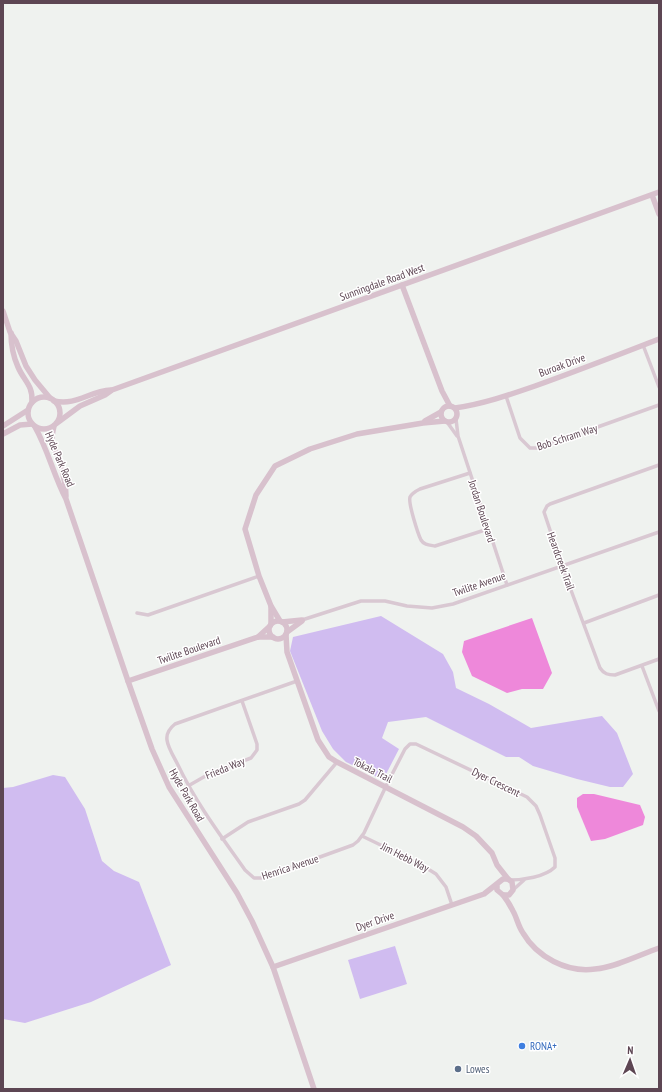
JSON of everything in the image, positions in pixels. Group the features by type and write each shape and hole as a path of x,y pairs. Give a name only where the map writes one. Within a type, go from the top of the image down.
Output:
{"street":[{"name":"Sunningdale Road West","path":"55,424 80,406 112,390 659,192"},
{"path":"652,195 659,214"},
{"path":"271,606 270,632 274,638 282,638 287,633 287,626 281,621 271,606 259,576 245,529 256,495 275,466 310,449 357,434 424,423 452,422 455,412 442,391 402,285"},
{"path":"3,311 10,332 15,361 32,390 32,402 28,410 3,426"},
{"path":"3,434 20,425 45,429 55,424 59,418 59,409 30,373 22,358 16,341 10,332"},
{"name":"Buroak Drive","path":"455,412 558,378 659,338"},
{"path":"643,345 659,387"},
{"name":"Sunningdale Road West","path":"52,400 70,402 94,392 112,390"},
{"path":"442,391 442,417 446,422"},
{"name":"Bob Schram Way","path":"506,396 520,438 530,448 539,448 659,405"},
{"path":"32,402 41,397 52,400"},
{"path":"28,410 29,420 33,426"},
{"path":"424,423 442,410 455,412"},
{"name":"Jordan Boulevard","path":"455,412 458,436 507,585"},
{"name":"Jordan Boulevard","path":"446,422 458,436"},
{"name":"Hyde Park Road","path":"55,424 52,444 61,467 66,488 66,499"},
{"name":"Hyde Park Road","path":"33,426 43,442 66,499 152,749 169,787 237,893 252,921 273,968 314,1089"},
{"name":"Heardcreek Trail","path":"659,465 547,506 544,512 562,566 600,668 603,672 608,675 615,675 659,660"},
{"path":"470,473 420,489 414,492 410,497 410,504 421,540 427,545 435,546 488,529"},
{"name":"Twilite Avenue","path":"281,621 302,620 361,601 385,602 432,608 453,604 659,532"},
{"path":"137,613 148,615 259,576"},
{"path":"584,623 659,596"},
{"name":"Twilite Avenue","path":"287,633 302,620"},
{"path":"271,625 274,622 281,621"},
{"name":"Twilite Boulevard","path":"258,637 271,625"},
{"name":"Tokala Trail","path":"287,633 287,652 318,740 329,757 464,827 492,853 497,865 509,880"},
{"name":"Twilite Boulevard","path":"128,681 258,637 274,638"},
{"name":"Tokala Trail","path":"274,638 287,652"},
{"path":"642,666 659,711"},
{"name":"Henrica Avenue","path":"297,681 174,724 168,731 167,735 169,746 199,806 245,870 254,878 262,878 353,845 362,836 386,787"},
{"name":"Frieda Way","path":"188,786 209,774 247,760 255,754 257,744 242,701"},
{"name":"Dyer Crescent","path":"386,787 407,746 410,744 416,744 527,797 536,806 540,815 556,860 555,867 550,871 524,880 509,880"},
{"path":"222,839 248,822 300,804 337,762"},
{"name":"Jim Hebb Way","path":"362,836 420,864 436,874 446,887 452,905"},
{"name":"Tokala Trail","path":"497,865 498,883"},
{"path":"513,911 513,885 509,880 503,879 498,883 497,890 513,911 522,933 531,944 541,954 567,966 580,970 610,966 659,948"},
{"name":"Dyer Crescent","path":"512,892 524,880"},
{"name":"Dyer Drive","path":"273,968 484,894 498,883"},
{"path":"502,895 512,892"},
{"name":"Dyer Drive","path":"484,894 502,895"}],"shaded area":[{"path":"381,616 443,654 453,672 456,688 489,704 531,728 602,716 617,733 633,774 623,787 610,787 577,779 533,766 519,757 506,757 426,717 388,722 382,738 399,749 383,780 346,762 333,749 322,731 290,651 293,637"},
{"path":"532,618 552,673 543,689 522,689 507,693 472,676 462,652 464,641"},
{"path":"53,775 65,777 85,809 102,861 114,871 139,882 171,965 91,1002 25,1023 3,1019 3,788 13,787"},
{"path":"583,794 594,794 640,805 645,817 643,825 605,839 591,841 577,807 577,798"},
{"path":"395,946 407,984 360,999 348,960"}],"place":[{"name":"RONA+","path":"522,1046"},
{"name":"Lowes","path":"458,1069"}]}
